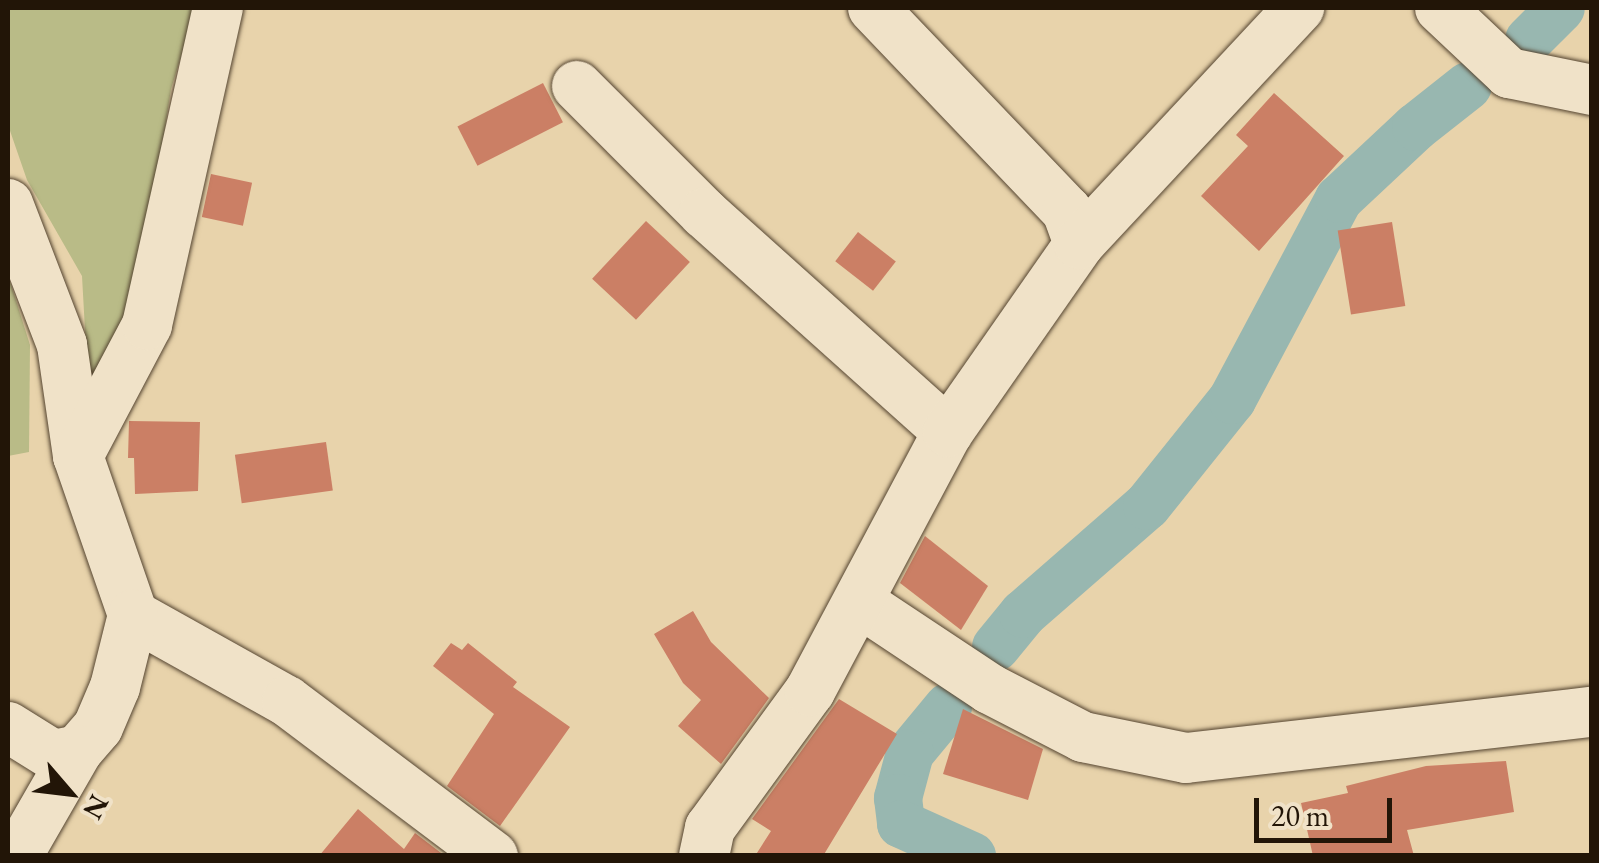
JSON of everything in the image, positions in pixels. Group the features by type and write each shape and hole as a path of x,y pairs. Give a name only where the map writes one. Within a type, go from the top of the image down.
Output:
{"street":[{"path":"78,456 148,325 218,8"},
{"path":"872,8 1067,212 1079,244"},
{"path":"1440,8 1508,73 1592,90"},
{"path":"704,856 710,828 810,691 948,432 1079,244 1288,11"},
{"path":"577,86 704,213 948,432"},
{"path":"8,204 62,344 78,456 132,614 116,687 98,727 78,750 18,856"},
{"path":"859,602 990,690 1083,737 1186,758 1592,712"},
{"path":"132,614 286,701 493,856"},
{"path":"8,727 52,755 78,750"}],"green space":[{"path":"8,8 196,8 171,89 149,230 114,370 88,384 82,276 27,180 8,125"},
{"path":"8,275 30,345 29,452 8,456"}],"building":[{"path":"543,83 563,122 477,166 457,127"},
{"path":"1274,93 1344,156 1259,251 1201,196 1248,146 1236,135"},
{"path":"211,174 252,183 243,226 202,217"},
{"path":"646,221 690,262 636,320 592,279"},
{"path":"1392,222 1405,306 1351,315 1338,231"},
{"path":"858,232 896,262 873,291 835,261"},
{"path":"129,421 200,422 198,491 135,494 134,458 128,458"},
{"path":"326,442 333,491 242,503 235,455"},
{"path":"925,536 988,586 961,630 900,583"},
{"path":"693,611 711,642 769,698 721,764 678,726 701,700 683,683 654,634"},
{"path":"451,643 462,650 468,643 517,682 513,687 570,727 500,826 447,786 494,714 433,666"},
{"path":"839,699 897,734 823,856 755,856 771,831 752,819"},
{"path":"963,709 1043,749 1028,800 943,774"},
{"path":"1506,761 1514,812 1407,830 1414,856 1313,856 1301,803 1348,793 1346,786 1426,766"},
{"path":"358,809 404,849 415,833 445,856 319,856"}],"waterway":[{"path":"1529,40 1561,8"},
{"path":"996,647 1023,614 1147,506 1232,400 1339,199 1416,127 1468,86"},
{"path":"948,707 910,753 898,798 901,824 972,856"}]}
